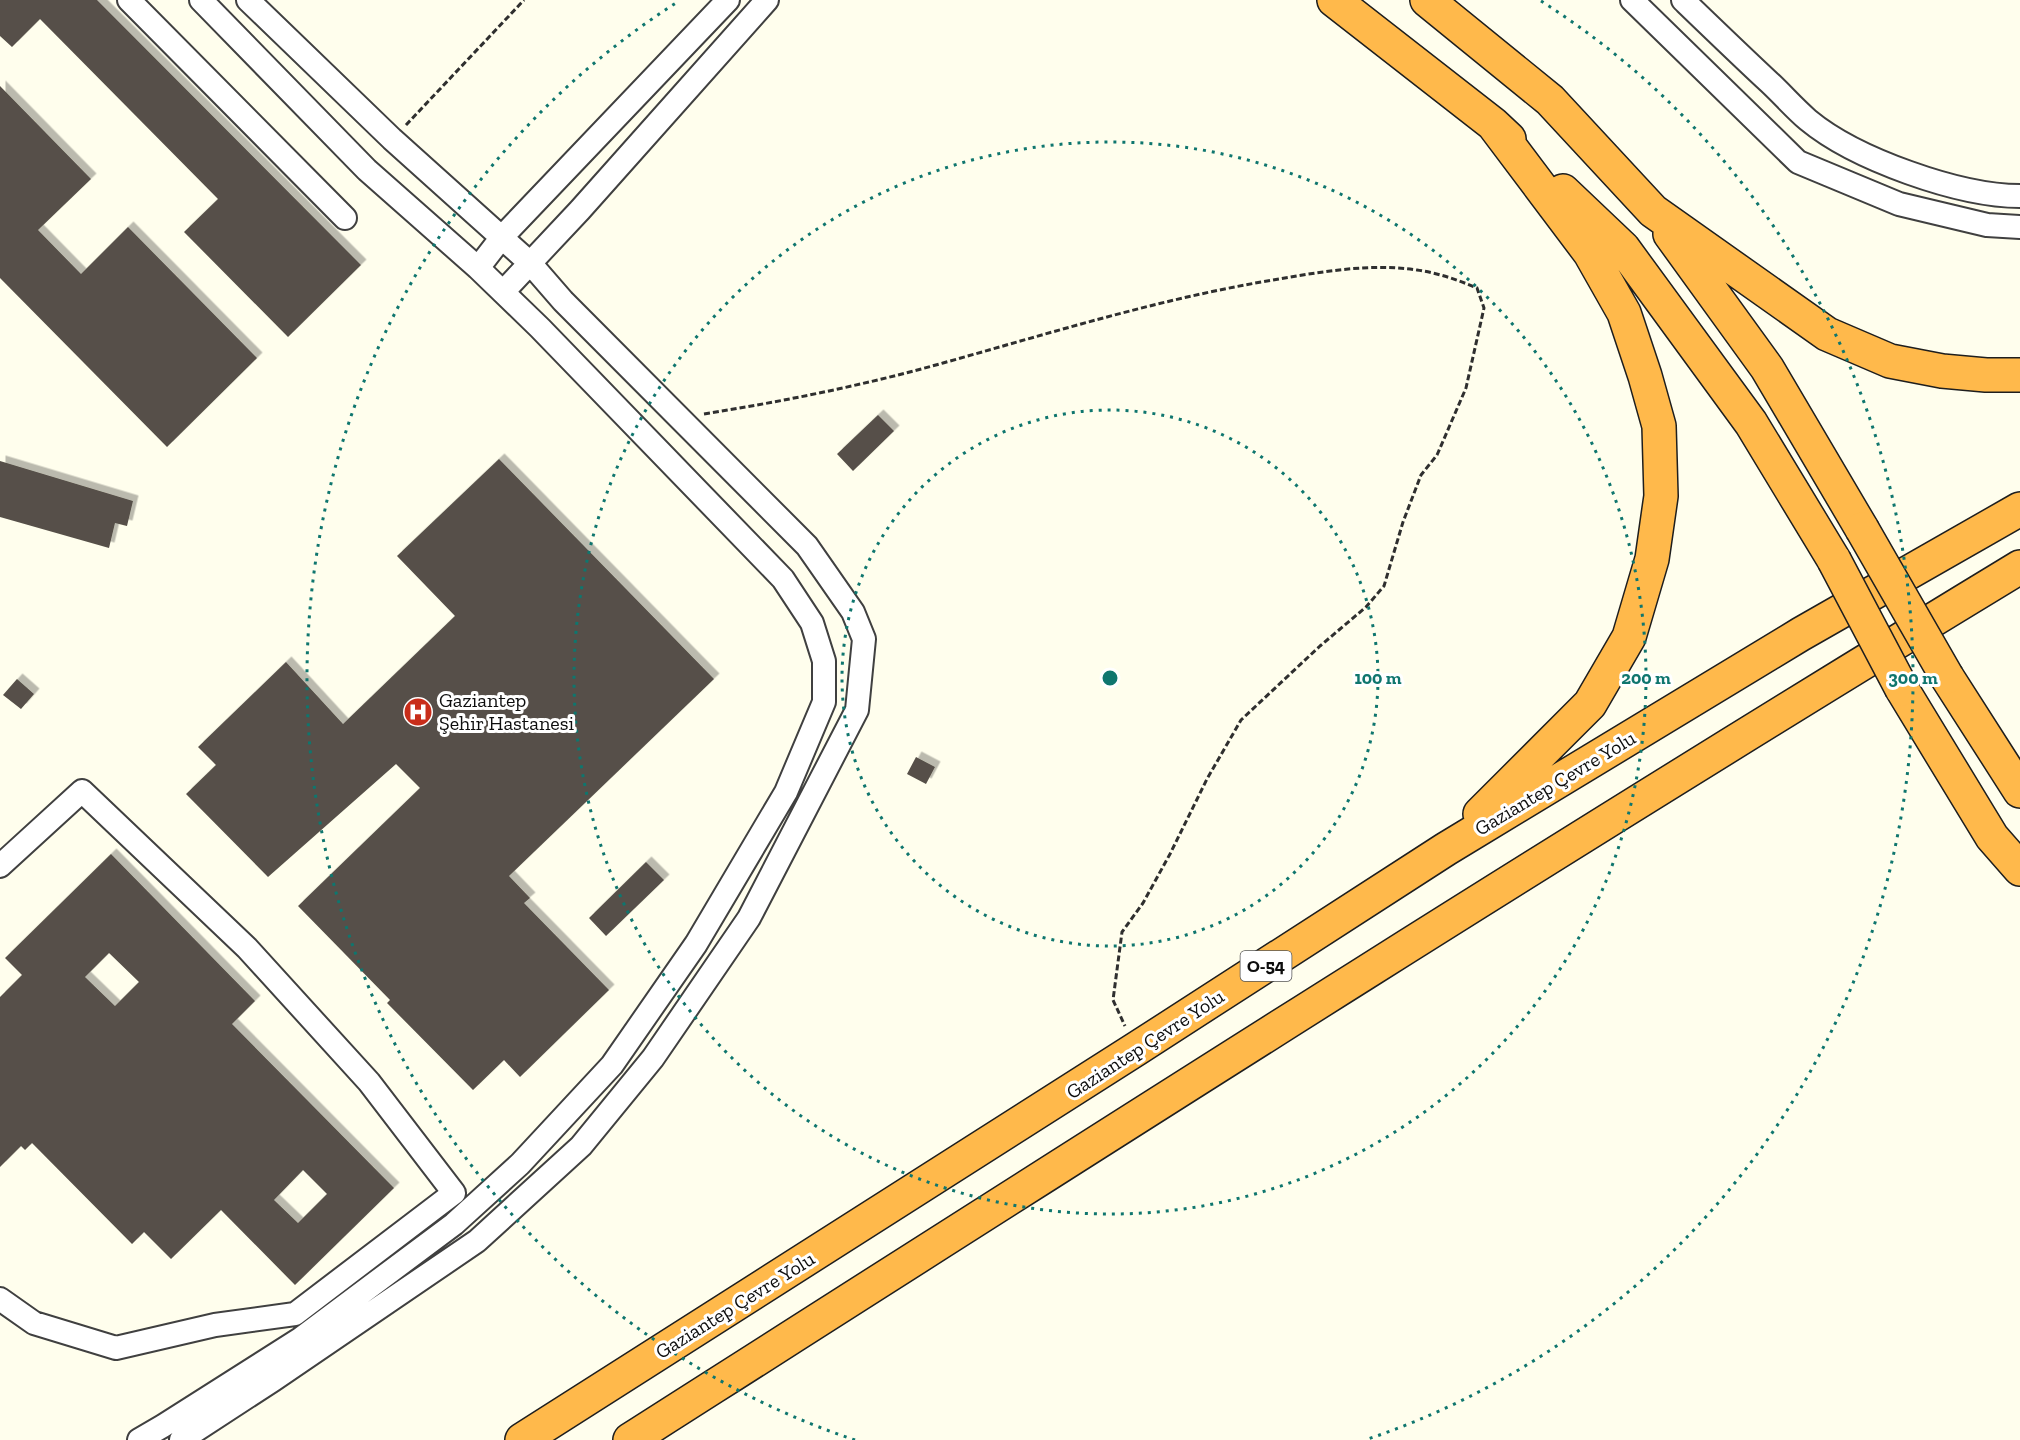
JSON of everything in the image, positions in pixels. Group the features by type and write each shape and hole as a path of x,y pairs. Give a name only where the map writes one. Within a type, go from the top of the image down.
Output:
{"highway":[{"path":"1334,0 1493,124 1623,248 1751,423 1834,560 1902,689 1992,837 2020,869"},
{"path":"1427,0 1550,100 1653,211 1767,368 1947,677 2020,791"},
{"path":"1446,849 1590,704 1629,637 1652,559 1661,496 1659,426 1624,313 1590,253 1493,124"},
{"path":"1653,211 1827,334 1890,361 1942,371 2020,375"},
{"name":"Gaziantep Çevre Yolu","path":"522,1440 1446,849 1801,634 2020,509"},
{"path":"630,1440 1772,718 2020,567"}],"street":[{"path":"129,0 345,218"},
{"path":"139,1440 309,1332 454,1224 520,1164 612,1065 696,944 786,792 824,702 824,661 812,623 783,579 556,344 478,268 367,170 201,0"},
{"path":"181,1440 283,1374 477,1241 581,1146 653,1058 749,918 856,710 864,639 853,612 807,546 563,301 530,263 392,139 248,0"},
{"path":"478,268 502,237 728,0"},
{"path":"503,292 580,210 767,0"},
{"path":"1632,0 1798,162 1899,204 1987,225 2020,227"},
{"path":"1683,0 1809,120 1847,145 1888,164 1956,187 1999,196 2020,196"},
{"path":"0,866 82,791 255,957 369,1082 454,1193 296,1314 215,1325 116,1348 34,1323 0,1299"}],"path":[{"path":"392,139 524,0"},
{"path":"680,418 805,396 874,381 1125,311 1299,276 1357,267 1398,268 1433,273 1477,288 1484,308 1466,388 1437,455 1421,475 1403,522 1384,586 1366,607 1320,646 1241,720 1207,779 1143,903 1122,932 1113,1000 1136,1049"}],"building":[{"path":"0,0 97,0 361,265 288,337 184,232 218,199 40,19 12,47 0,36"},
{"path":"0,86 91,179 38,230 81,274 128,227 257,358 167,447 0,278"},
{"path":"878,415 894,431 853,471 837,454"},
{"path":"499,459 714,679 509,876 530,898 524,903 609,990 520,1077 504,1060 473,1090 387,1003 390,1000 298,906 420,788 396,764 268,877 186,794 216,765 198,747 286,662 343,724 455,616 397,556"},
{"path":"0,461 133,501 127,526 115,523 109,548 0,517"},
{"path":"17,679 34,694 21,709 3,695"},
{"path":"916,757 935,767 926,784 907,774"},
{"path":"111,854 255,1001 232,1024 394,1188 295,1285 221,1210 171,1259 144,1232 132,1244 32,1143 25,1150 21,1146 0,1167 0,997 22,975 5,958","holes":["109,953 139,982 115,1006 85,977","303,1170 327,1194 298,1223 274,1200"]},
{"path":"646,862 664,880 606,936 589,918"}],"place":[{"name":"Gaziantep Şehir Hastanesi","path":"418,712"}]}
